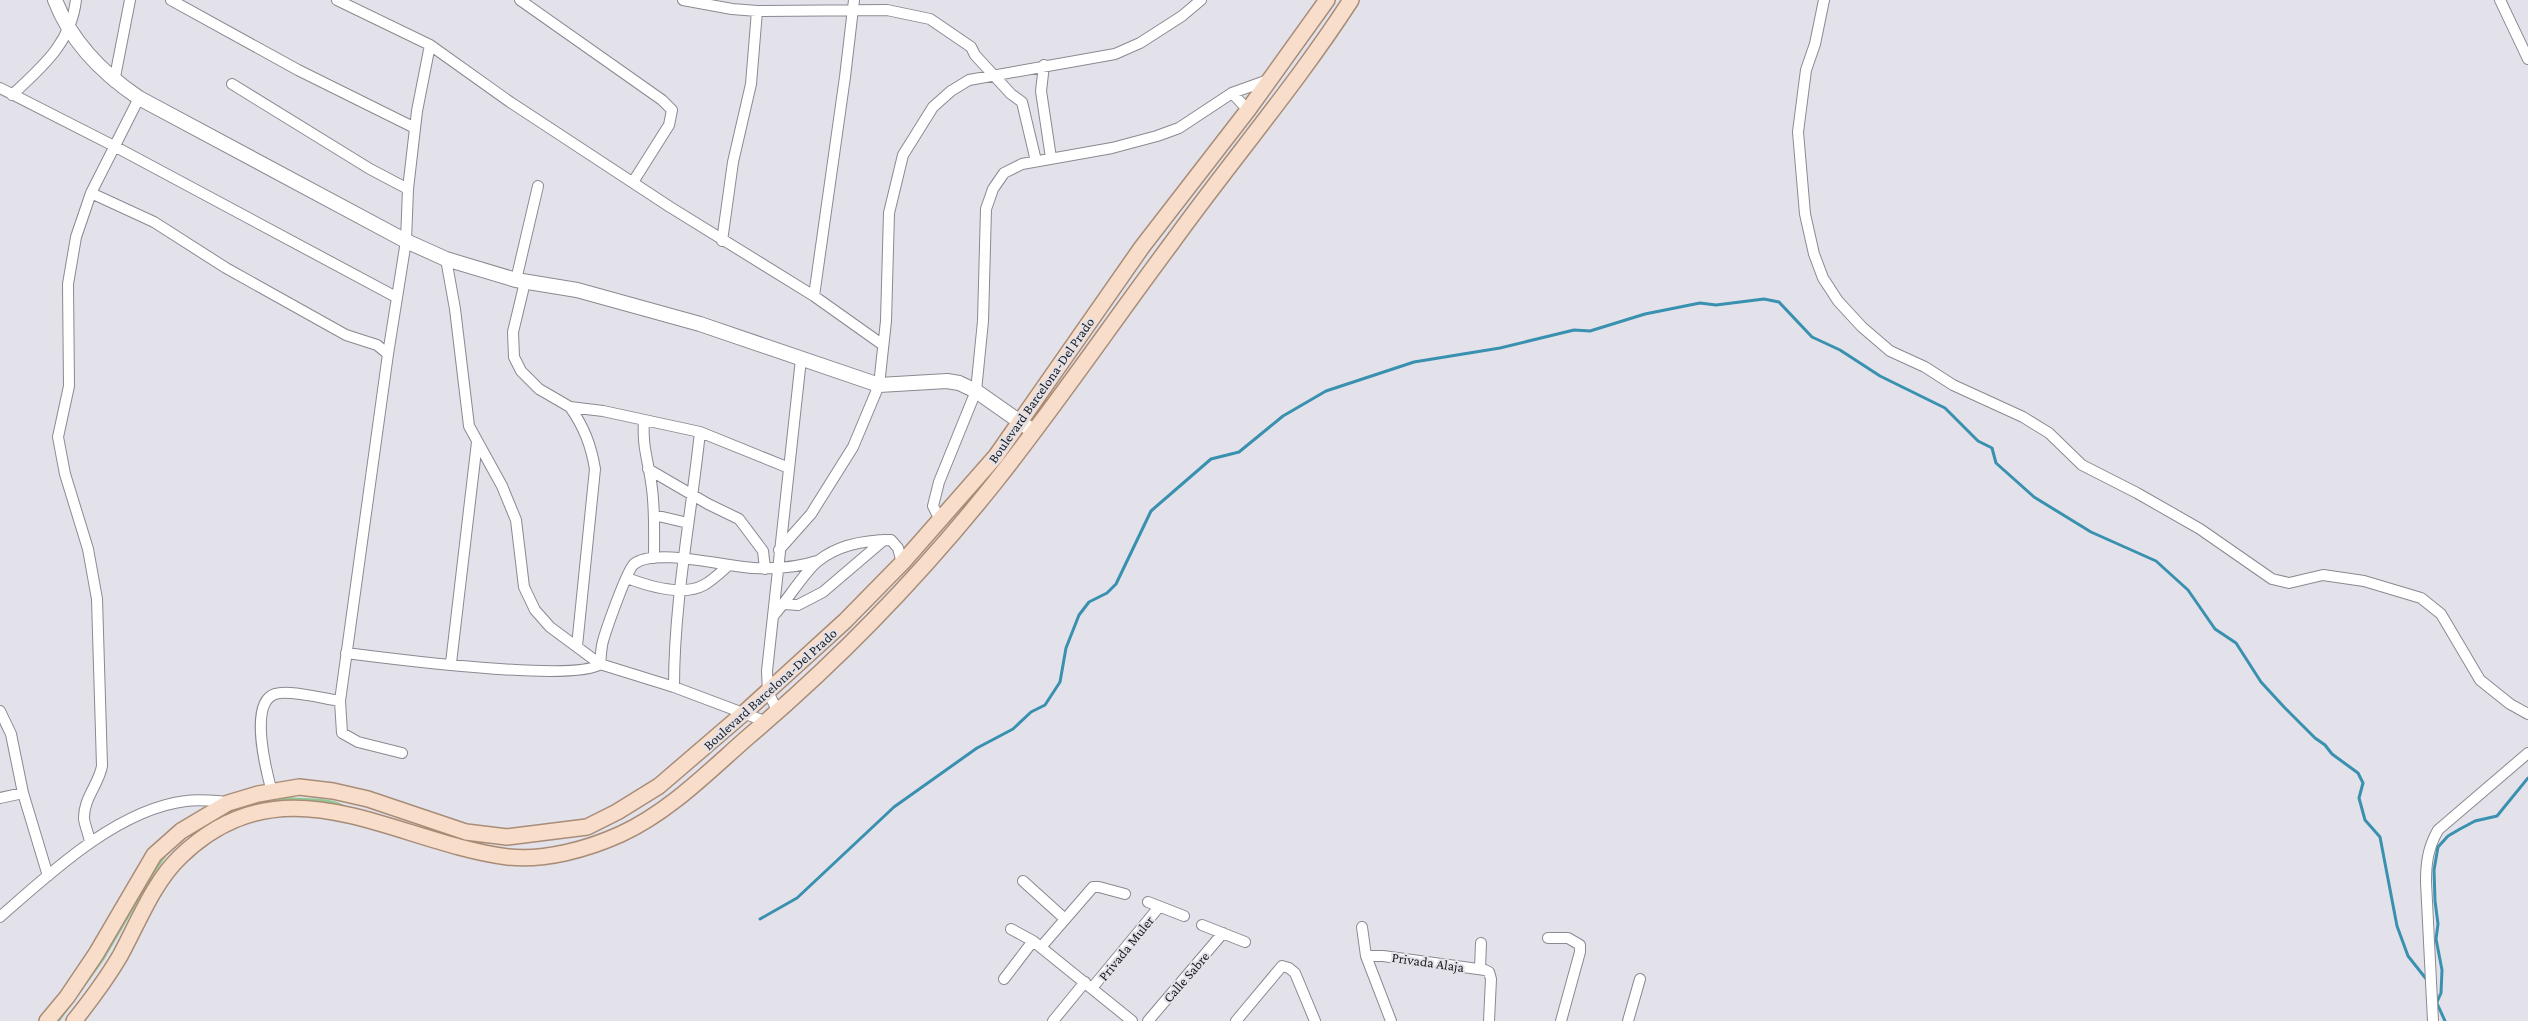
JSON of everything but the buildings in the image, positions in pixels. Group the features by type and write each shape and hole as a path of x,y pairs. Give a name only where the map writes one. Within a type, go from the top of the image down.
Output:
{"main road":[{"name":"Boulevard Barcelona-Del Prado","path":"47,1021 96,954 154,855 181,831 228,802 299,787 333,791 368,799 466,832 507,837 587,827 618,812 660,786 768,692 845,621 902,563 996,456 1142,247 1272,78 1327,0"},
{"name":"Boulevard Barcelona-Del Prado","path":"74,1021 116,962 158,887 179,858 215,830 243,815 276,808 311,808 357,816 441,843 513,858 557,854 619,835 654,817 772,717 845,650 915,576 997,480 1187,222 1290,89 1351,0"},
{"path":"357,816 368,799"}],"street":[{"path":"55,0 70,30 99,68 114,82 139,98 406,241 446,259 520,281 576,290 626,302 700,324 878,386 947,381 959,383 976,391 1033,431"},
{"path":"12,95 44,66 70,30 76,0"},
{"path":"114,82 130,0"},
{"path":"171,0 298,70 416,128"},
{"path":"337,0 430,45 510,102 722,241 814,296 883,345"},
{"path":"520,0 662,100 672,110 669,125 633,182"},
{"path":"683,0 732,9 757,11 887,10 930,19 970,47 975,56 1011,94 1022,102 1036,161"},
{"path":"814,296 854,0"},
{"path":"779,550 811,514 853,447 878,386 886,321 889,213 903,155 933,107 951,91 969,80 993,74 1115,54 1140,44 1182,16 1201,0"},
{"path":"1824,0 1815,44 1806,70 1798,132 1805,214 1814,254 1823,278 1838,301 1862,327 1890,351 1925,367 1961,389 2023,417 2049,433 2082,465 2137,493 2200,529 2272,580 2289,583 2323,576 2364,581 2421,598 2441,614 2480,680 2510,704 2528,714"},
{"path":"2500,0 2528,59"},
{"path":"722,241 733,162 751,84 757,11"},
{"path":"402,753 358,742 342,733 340,701 396,297 406,241 408,189 421,86 430,45"},
{"path":"1044,65 1041,91 1051,158"},
{"path":"940,520 933,506 939,482 976,391 983,320 986,209 993,189 1004,173 1022,164 1112,148 1179,128 1232,93 1272,78"},
{"path":"232,84 370,169 408,189"},
{"path":"0,88 114,146 396,297"},
{"path":"1232,93 1248,110"},
{"path":"90,842 84,820 86,802 98,781 102,766 97,599 88,549 65,474 58,437 70,366 68,284 76,237 91,193 139,98"},
{"path":"538,186 520,281 513,332 514,357 529,381 570,407 583,425 591,448 595,469 593,508 577,646"},
{"path":"91,193 154,222 226,268 346,335 377,345 388,354"},
{"path":"446,259 455,309 469,426 502,486 516,520 524,587 535,610 550,627 600,664 674,686 744,713 772,717 767,671 801,359"},
{"path":"570,407 603,410 700,432 788,468"},
{"path":"644,420 644,453 654,516 654,558"},
{"path":"674,686 674,654 680,590 688,522 694,496 700,432"},
{"path":"451,663 477,442"},
{"path":"648,469 694,496 739,519 763,551 765,568"},
{"path":"654,516 688,522"},
{"path":"600,664 603,641 633,565 654,558 684,558 728,565 777,569 797,568 858,543 884,540 891,540 895,543 902,563"},
{"path":"785,604 798,605 823,592 884,540"},
{"path":"774,615 785,604 817,561"},
{"path":"627,578 641,583 680,590 703,586 728,565"},
{"path":"346,653 563,672 595,667 600,664"},
{"path":"272,792 260,737 263,712 269,698 274,694 285,693 340,701"},
{"path":"0,711 11,734 23,793 48,876"},
{"path":"2433,1021 2426,882 2426,861 2430,844 2438,830 2528,753"},
{"path":"0,798 23,793"},
{"path":"0,916 90,842 141,814 185,801 228,802"},
{"path":"1024,881 1065,919"},
{"path":"1004,979 1037,944 1065,919 1093,887 1099,886 1125,894"},
{"path":"1148,902 1184,916"},
{"name":"Privada Muler","path":"1053,1021 1088,986 1159,907"},
{"path":"1202,925 1245,942"},
{"path":"1362,927 1366,956 1391,1021"},
{"path":"1012,930 1037,944 1132,1021"},
{"name":"Calle Sabre","path":"1148,1021 1224,934"},
{"path":"1548,938 1576,941 1581,949 1560,1021"},
{"path":"1481,943 1484,970 1491,979 1489,1021"},
{"name":"Privada Alaja","path":"1366,956 1383,956 1484,970"},
{"path":"1236,1021 1282,966 1289,968 1294,973 1315,1021"},
{"path":"1628,1021 1640,979"}],"green space":[{"path":"288,797 328,800 348,808 290,802 224,815 183,839 167,855 155,873 104,960 60,1021 53,1021 163,852 221,812"}],"waterway":[{"path":"760,919 797,898 894,807 977,748 1013,729 1031,712 1045,705 1060,682 1066,648 1079,615 1089,602 1107,593 1116,584 1151,511 1211,459 1239,452 1283,416 1326,391 1414,362 1500,348 1574,330 1590,331 1645,314 1700,303 1716,305 1764,299 1779,302 1812,337 1840,350 1880,376 1945,408 1978,441 1992,448 1996,463 2034,497 2091,532 2156,561 2188,590 2215,629 2236,643 2261,682 2284,707 2315,738 2325,745 2332,754 2358,773 2363,783 2359,798 2365,820 2380,837 2397,926 2408,956 2427,980"},
{"path":"2437,1002 2441,993 2442,970 2436,939 2438,924 2434,870 2438,847 2448,836 2475,821 2497,816 2528,778"},
{"path":"2435,999 2445,1021"}]}
